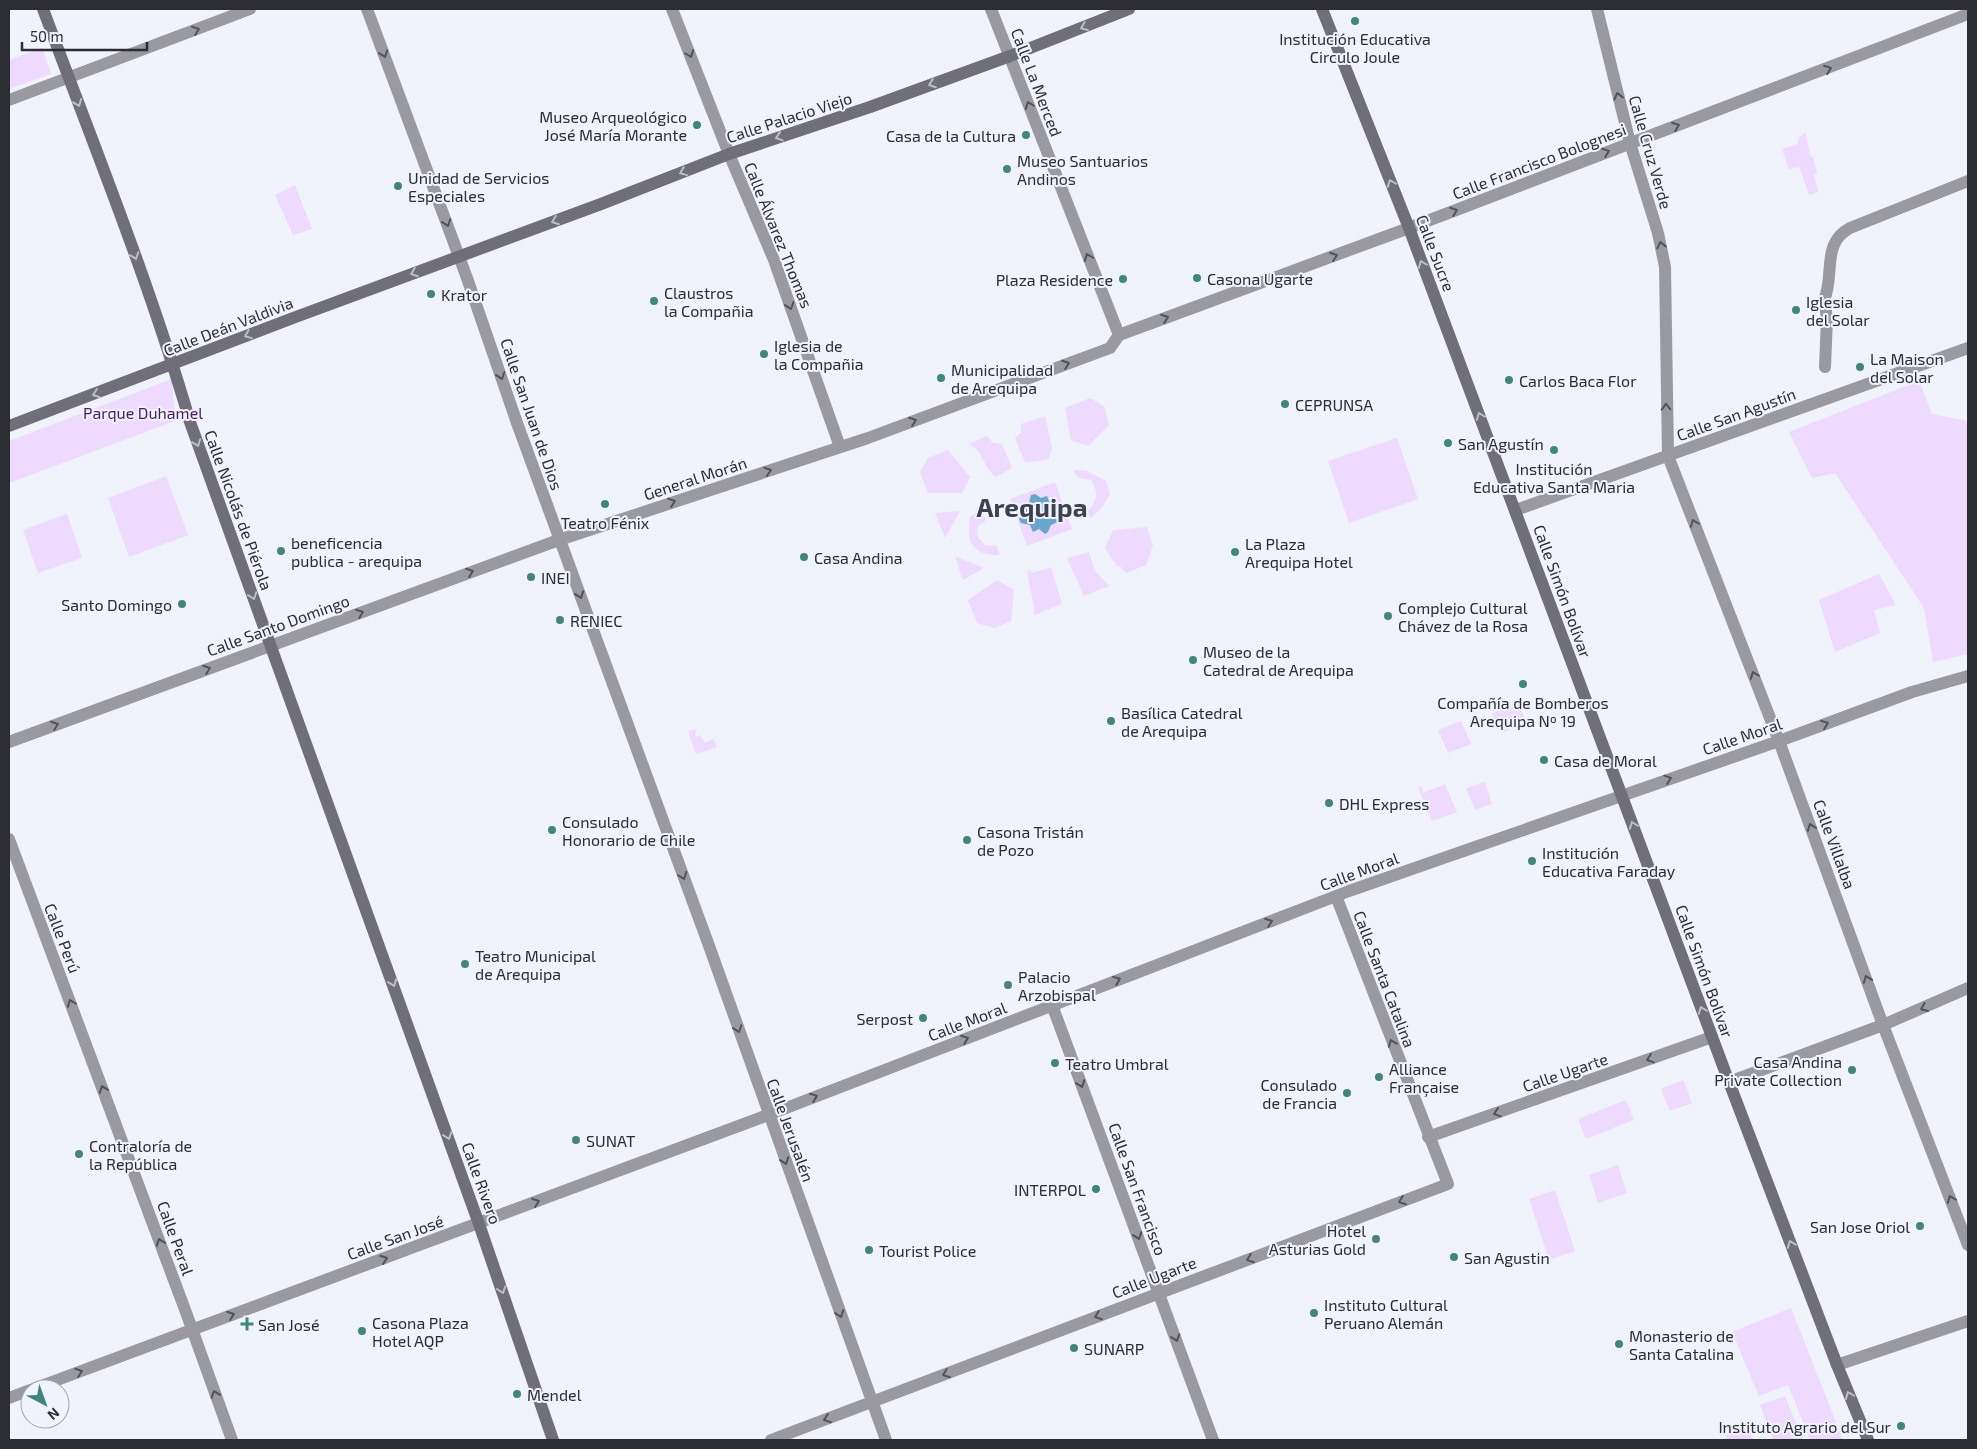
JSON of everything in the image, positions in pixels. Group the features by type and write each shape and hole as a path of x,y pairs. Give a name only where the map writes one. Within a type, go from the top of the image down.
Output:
{"street":[{"name":"Calle Nicolás de Piérola","path":"42,9 114,194 173,365 190,422 272,645 333,823 377,938"},
{"path":"9,100 69,79 250,9"},
{"name":"Calle San Juan de Dios","path":"367,9 459,256 666,830"},
{"name":"Calle Álvarez Thomas","path":"672,9 729,154 774,260 840,447"},
{"name":"Calle La Merced","path":"991,9 1119,334"},
{"name":"Calle Palacio Viejo","path":"459,256 729,154 870,107 1010,56 1130,9"},
{"name":"Calle Sucre","path":"1322,9 1409,228 1516,510"},
{"name":"Calle Cruz Verde","path":"1597,9 1630,143 1658,233 1665,267 1668,456"},
{"name":"Calle Francisco Bolognesi","path":"1119,334 1409,228 1968,14"},
{"path":"1825,367 1827,318 1824,300 1829,292 1830,256 1838,237 1850,228 1968,181"},
{"name":"Calle Deán Valdivia","path":"9,426 459,256"},
{"name":"General Morán","path":"560,540 840,447 1110,348 1119,334"},
{"name":"Calle San Agustín","path":"1516,510 1968,348"},
{"name":"Calle Villalba","path":"1668,456 1779,741 1968,1245"},
{"name":"Calle Simón Bolívar","path":"1516,510 1836,1365 1868,1440"},
{"name":"Calle Santo Domingo","path":"9,742 560,540"},
{"name":"Calle Moral","path":"768,1115 1336,896 1779,741 1912,692 1968,676"},
{"name":"Calle Jerusalén","path":"666,830 886,1440"},
{"name":"Calle Perú","path":"9,839 88,1048"},
{"name":"Calle Santa Catalina","path":"1336,896 1428,1137 1448,1184"},
{"name":"Calle Rivero","path":"377,938 554,1440"},
{"path":"1729,1082 1884,1025 1968,988"},
{"name":"Calle San Francisco","path":"1052,1005 1213,1440"},
{"name":"Calle Ugarte","path":"1428,1137 1712,1037"},
{"name":"Calle Peral","path":"88,1048 232,1440"},
{"name":"Calle San José","path":"62,1379 768,1115"},
{"name":"Calle Ugarte","path":"771,1440 1448,1184"},
{"path":"1836,1365 1968,1321"}],"green space":[{"path":"42,48 51,74 9,89 9,60"},
{"path":"1806,133 1810,156 1813,157 1817,173 1814,174 1818,192 1809,195 1799,167 1789,169 1782,149 1798,144 1799,137"},
{"path":"295,185 312,229 293,235 275,195"},
{"name":"Parque Duhamel","path":"172,379 175,421 9,483 9,441"},
{"path":"1919,381 1932,414 1968,421 1968,654 1933,662 1924,608 1835,473 1812,478 1789,432"},
{"path":"1090,398 1104,406 1109,425 1088,446 1071,440 1065,408"},
{"path":"1045,416 1052,448 1049,459 1025,463 1015,438 1021,433 1021,424"},
{"path":"987,436 993,443 1002,444 1012,468 996,477 988,469 978,451 969,444"},
{"path":"1397,438 1418,499 1349,523 1328,461"},
{"path":"948,450 970,477 962,493 928,493 920,472 928,458"},
{"path":"1073,470 1087,471 1106,481 1110,494 1101,509 1090,518 1088,511 1094,503 1095,489 1091,480 1078,478"},
{"path":"166,476 188,535 129,557 108,498"},
{"path":"1055,482 1072,529 1027,546 1010,499"},
{"path":"981,509 986,520 978,526 977,536 985,545 997,546 1000,555 983,553 977,550 970,540 970,517"},
{"path":"960,511 945,538 935,513"},
{"path":"67,514 82,558 38,573 23,530"},
{"path":"1147,527 1153,546 1146,565 1126,573 1121,567 1117,566 1105,548 1113,530"},
{"path":"1089,552 1095,571 1109,586 1084,596 1067,558"},
{"path":"955,556 984,568 963,580"},
{"path":"1051,567 1062,604 1034,615 1028,569 1032,573"},
{"path":"1879,574 1896,605 1874,610 1880,633 1835,652 1819,600"},
{"path":"997,580 1014,590 1011,621 994,628 977,623 968,600"},
{"path":"1520,705 1526,723 1504,732 1499,730 1492,713"},
{"path":"1461,721 1471,744 1448,753 1438,730"},
{"path":"696,729 695,737 701,735 705,743 714,739 717,747 696,754 688,731"},
{"path":"1485,782 1492,804 1475,810 1466,788"},
{"path":"1445,784 1457,812 1432,821 1418,787 1421,786 1423,793"},
{"path":"1683,1080 1692,1103 1670,1111 1661,1089"},
{"path":"1626,1100 1634,1120 1586,1139 1578,1119"},
{"path":"1618,1165 1627,1193 1598,1203 1589,1175"},
{"path":"1555,1190 1575,1251 1549,1260 1529,1199"},
{"path":"1791,1308 1843,1440 1810,1440 1788,1385 1759,1396 1732,1332"},
{"path":"1785,1396 1803,1440 1773,1440 1760,1405"},
{"path":"1748,1426 1753,1440 1727,1440 1725,1434"}],"water":[{"path":"1035,494 1041,498 1047,496 1050,503 1055,502 1061,509 1055,516 1058,522 1051,525 1045,534 1039,529 1033,532 1030,525 1021,523 1019,519 1025,512 1022,505 1029,503 1031,495"}],"place":[{"name":"Institución Educativa Circulo Joule","path":"1355,21"},
{"name":"Museo Arqueológico José María Morante","path":"697,125"},
{"name":"Casa de la Cultura","path":"1026,135"},
{"name":"Museo Santuarios Andinos","path":"1007,169"},
{"name":"Unidad de Servicios Especiales","path":"398,186"},
{"name":"Casona Ugarte","path":"1197,278"},
{"name":"Plaza Residence","path":"1123,279"},
{"name":"Krator","path":"431,294"},
{"name":"Claustros la Compañia","path":"654,301"},
{"name":"Iglesia del Solar","path":"1796,310"},
{"name":"Iglesia de la Compañia","path":"764,354"},
{"name":"La Maison del Solar","path":"1860,367"},
{"name":"Municipalidad de Arequipa","path":"941,378"},
{"name":"Carlos Baca Flor","path":"1509,380"},
{"name":"CEPRUNSA","path":"1285,404"},
{"name":"San Agustín","path":"1448,443"},
{"name":"Institución Educativa Santa Maria","path":"1554,450"},
{"name":"Teatro Fénix","path":"605,504"},
{"name":"beneficencia publica - arequipa","path":"281,551"},
{"name":"La Plaza Arequipa Hotel","path":"1235,552"},
{"name":"Casa Andina","path":"804,557"},
{"name":"INEI","path":"531,577"},
{"name":"Santo Domingo","path":"182,604"},
{"name":"Complejo Cultural Chávez de la Rosa","path":"1388,616"},
{"name":"RENIEC","path":"560,620"},
{"name":"Museo de la Catedral de Arequipa","path":"1193,660"},
{"name":"Compañía de Bomberos Arequipa Nº 19","path":"1523,684"},
{"name":"Basílica Catedral de Arequipa","path":"1111,721"},
{"name":"Casa de Moral","path":"1544,760"},
{"name":"DHL Express","path":"1329,803"},
{"name":"Consulado Honorario de Chile","path":"552,830"},
{"name":"Casona Tristán de Pozo","path":"967,840"},
{"name":"Institución Educativa Faraday","path":"1532,861"},
{"name":"Teatro Municipal de Arequipa","path":"465,964"},
{"name":"Palacio Arzobispal","path":"1008,985"},
{"name":"Serpost","path":"923,1018"},
{"name":"Teatro Umbral","path":"1055,1063"},
{"name":"Casa Andina Private Collection","path":"1852,1070"},
{"name":"Alliance Française","path":"1379,1077"},
{"name":"Consulado de Francia","path":"1347,1093"},
{"name":"SUNAT","path":"576,1140"},
{"name":"Contraloría de la República","path":"79,1154"},
{"name":"INTERPOL","path":"1096,1189"},
{"name":"San Jose Oriol","path":"1920,1226"},
{"name":"Hotel Asturias Gold","path":"1376,1239"},
{"name":"Tourist Police","path":"869,1250"},
{"name":"San Agustin","path":"1454,1257"},
{"name":"Instituto Cultural Peruano Alemán","path":"1314,1313"},
{"name":"San José","path":"247,1324"},
{"name":"Casona Plaza Hotel AQP","path":"362,1331"},
{"name":"Monasterio de Santa Catalina","path":"1619,1344"},
{"name":"SUNARP","path":"1074,1348"},
{"name":"Mendel","path":"517,1394"},
{"name":"Instituto Agrario del Sur","path":"1901,1426"}],"district":[{"name":"Arequipa","path":"1032,506"}]}
